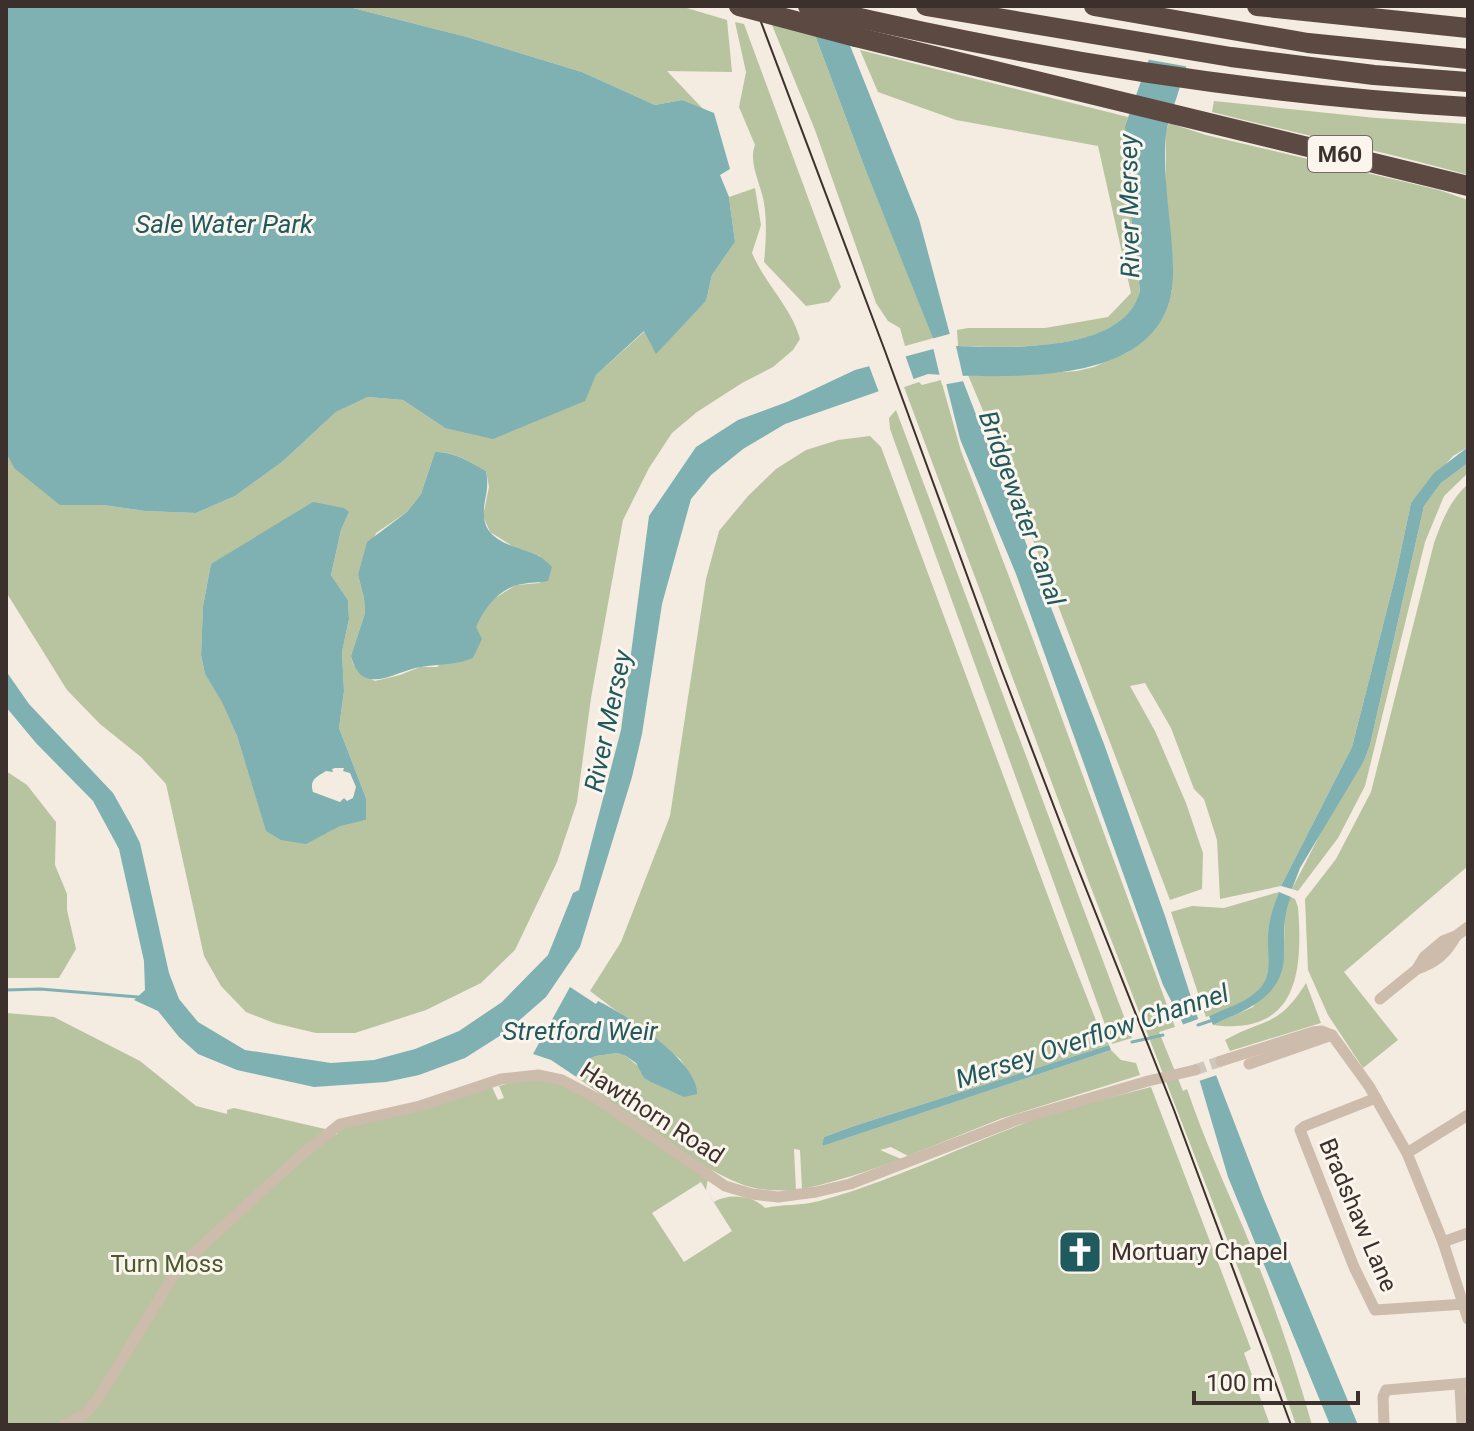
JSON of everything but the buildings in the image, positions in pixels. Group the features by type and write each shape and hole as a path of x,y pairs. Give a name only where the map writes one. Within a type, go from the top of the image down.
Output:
{"highway":[{"name":"M60","path":"739,6 1220,85 1468,107"},
{"name":"M60","path":"776,6 852,26 995,72 1468,186"},
{"name":"M60","path":"808,6 852,26"},
{"path":"926,6 1231,57 1360,74 1468,82"},
{"path":"1257,6 1468,28"},
{"path":"1103,8 1242,33 1468,59"}],"street":[{"path":"1380,999 1417,969 1424,957 1443,941 1468,927"},
{"path":"1221,1061 1327,1033"},
{"path":"1249,1064 1327,1033"},
{"path":"1327,1033 1376,1098 1407,1153 1443,1242 1468,1319"},
{"name":"Hawthorn Road","path":"64,1425 84,1415 97,1400 179,1267 298,1158 340,1124 420,1106 501,1079 538,1075 562,1080 598,1099 725,1186 778,1197 850,1184 1016,1120 1103,1093 1195,1070"},
{"name":"Bradshaw Lane","path":"1376,1098 1300,1130 1354,1267 1375,1310 1465,1304"},
{"path":"1407,1153 1468,1115"},
{"path":"1443,1242 1468,1233"},
{"path":"1384,1425 1383,1397 1386,1390 1464,1384 1462,1425"}],"green space":[{"path":"345,6 680,6 727,20 732,72 667,71 704,110 682,100 655,105 582,72 467,37"},
{"path":"735,22 744,24 841,287 829,302 806,306 764,262 765,210 754,166 755,145 739,107 746,72"},
{"path":"772,25 815,35 934,338 905,346 900,328 888,321 876,303 815,130"},
{"path":"860,50 1128,117 1125,126 1127,184 1140,292 1130,312 1112,327 1089,337 1062,343 958,346 957,330 1045,328 1108,317 1131,293 1098,146 956,120 878,92"},
{"path":"1214,101 1468,124 1468,175 1212,112"},
{"path":"1169,123 1206,135 1439,190 1468,200 1468,447 1453,456 1411,503 1352,747 1281,886 1220,899 1217,840 1204,799 1194,789 1171,728 1145,683 1130,686 1155,731 1186,803 1203,853 1202,889 1170,900 968,375 1003,376 1094,367 1128,352 1168,305 1173,267 1166,188 1166,131"},
{"path":"755,188 761,225 752,253 791,317 800,339 793,350 773,367 697,412 672,433 649,468 623,520 591,698 577,802 557,862 515,950 481,983 426,1010 355,1033 316,1033 274,1023 246,1012 221,986 204,956 166,784 67,690 6,592 6,453 14,468 103,505 196,513 235,496 282,462 336,412 368,397 403,400 445,428 584,401 596,375 645,331 656,353 706,301 712,275 735,242 729,197","holes":["435,452 455,455 486,471 489,487 483,516 490,532 517,549 540,556 540,583 516,585 495,598 484,608 475,627 437,667 420,667 375,681 361,674 351,656 365,613 358,575 376,533 407,512 421,494","349,512 341,530 331,575 348,600 349,619 342,652 344,691 339,728 366,798 366,820 340,825 327,833 266,830 237,736 222,701 205,674 201,655 203,606 211,564"]},
{"path":"941,380 961,451 1175,1027 1159,1032 1183,1091 1187,1089 1243,1227 1289,1350 1312,1425 1296,1425 904,387"},
{"path":"896,410 1132,1038 1112,1044 890,429 889,418"},
{"path":"870,436 881,447 1064,939 1097,1023 1109,1045 854,1126 824,1137 822,1144 1111,1050 1121,1060 1136,1063 1140,1075 1000,1119 908,1156 891,1147 880,1150 901,1159 802,1189 800,1150 794,1149 796,1191 775,1191 741,1184 699,1163 575,1076 584,1077 586,1060 617,1053 639,1067 644,1078 671,1091 695,1083 680,1059 590,991 621,942 670,816 706,579 719,531 776,469 806,450 838,440"},
{"path":"1468,463 1468,473 1444,496 1425,542 1365,786 1338,838 1298,891 1292,889 1370,745 1424,506 1441,483"},
{"path":"1468,484 1468,866 1344,972 1398,1040 1363,1068 1328,1015 1308,970 1305,899 1336,859 1371,792 1434,543 1451,504"},
{"path":"6,771 27,785 56,822 55,865 67,894 67,910 76,949 59,978 6,978"},
{"path":"1279,892 1269,928 1270,972 1267,981 1253,996 1206,1017 1171,912 1192,906 1224,908"},
{"path":"1291,897 1298,907 1299,954 1289,994 1279,1009 1263,1020 1241,1026 1213,1025 1253,1007 1284,955 1285,910"},
{"path":"1306,983 1321,1023 1230,1051 1225,1040 1279,1015"},
{"name":"Turn Moss","path":"6,1013 54,1017 140,1061 196,1106 227,1114 227,1110 234,1108 325,1129 324,1133 336,1135 343,1126 492,1087 498,1100 504,1098 499,1086 531,1078 553,1082 598,1104 708,1178 706,1190 701,1182 652,1213 684,1262 732,1231 707,1192 714,1202 726,1197 740,1197 754,1200 765,1208 819,1201 893,1176 1048,1115 1151,1087 1251,1349 1244,1353 1270,1425 6,1425"}],"water":[{"name":"Sale Water Park","path":"6,6 345,6 467,37 582,72 655,105 682,100 714,113 730,169 720,175 729,197 735,242 712,275 706,301 656,354 644,331 596,375 585,401 493,439 445,428 403,400 368,397 336,412 282,462 235,496 196,513 103,505 60,505 14,468 6,453"},
{"path":"1168,6 1205,6 1166,134 1165,168 1173,267 1170,299 1158,325 1140,344 1117,358 1090,367 1031,375 961,376 1104,744 1165,916 1216,1075 1358,1425 1330,1425 1228,1177 1183,1024 1163,985 1016,574 960,439 944,375 928,374 785,424 743,449 711,475 691,499 662,604 642,734 632,777 580,947 546,997 506,1032 465,1058 419,1075 386,1082 314,1087 237,1070 198,1054 158,1011 134,1000 145,990 144,961 119,849 93,801 36,743 6,707 6,671 29,704 113,793 131,825 140,843 169,973 179,999 198,1022 245,1050 331,1063 374,1060 415,1049 459,1031 502,1002 548,955 573,893 579,890 621,730 649,516 696,447 738,420 787,402 855,370 937,348 815,35 849,43 919,219 953,346 1030,346 1087,337 1111,327 1129,312 1140,291 1127,184 1125,126"},
{"path":"1468,447 1468,463 1441,483 1424,506 1364,761 1300,868 1292,889 1281,886 1352,747 1411,503 1434,473"},
{"path":"435,452 455,455 486,471 484,515 490,532 503,542 539,556 552,567 548,581 514,586 494,600 476,627 482,639 473,658 371,679 356,669 351,656 365,613 358,575 367,542 407,512 421,494"},
{"path":"313,502 344,508 349,512 341,530 331,575 348,600 349,619 342,652 344,691 339,728 366,798 366,820 340,826 306,844 281,840 266,831 237,736 205,674 201,655 203,606 211,564","holes":["344,768 343,771 350,773 356,787 353,798 347,801 344,798 340,802 313,792 312,784 317,777 326,771"]},
{"path":"1279,892 1291,897 1285,918 1284,954 1278,981 1261,1000 1213,1025 1209,1016 1250,997 1265,980 1269,966 1269,924"},
{"name":"Stretford Weir","path":"570,987 596,1004 598,1001 610,1007 658,1040 686,1068 697,1094 684,1097 651,1082 644,1078 636,1063 617,1053 586,1060 584,1077 575,1076 551,1060 533,1054"},
{"path":"1109,1045 1111,1050 822,1144 824,1137 854,1126"}],"pier":[{"path":"1164,6 1209,6 1190,67 1145,59"},
{"path":"953,333 964,381 942,385 931,339"},
{"path":"904,352 915,383 880,395 868,363"},
{"path":"1201,1018 1220,1074 1199,1081 1179,1026"}],"waterway":[{"path":"6,990 40,989 138,997"},
{"name":"Mersey Overflow Channel","path":"1198,1025 1213,1020"},
{"name":"Mersey Overflow Channel","path":"1132,1042 1163,1035"}],"tunnel":[{"path":"1195,1070 1221,1061"}],"tram line":[{"path":"755,6 1002,671 1174,1110 1291,1425"}],"place":[{"name":"Mortuary Chapel","path":"1080,1252"}],"water label":[{"name":"River Mersey","path":"1129,206"},
{"name":"Bridgewater Canal","path":"1022,508"},
{"name":"River Mersey","path":"608,721"}]}
